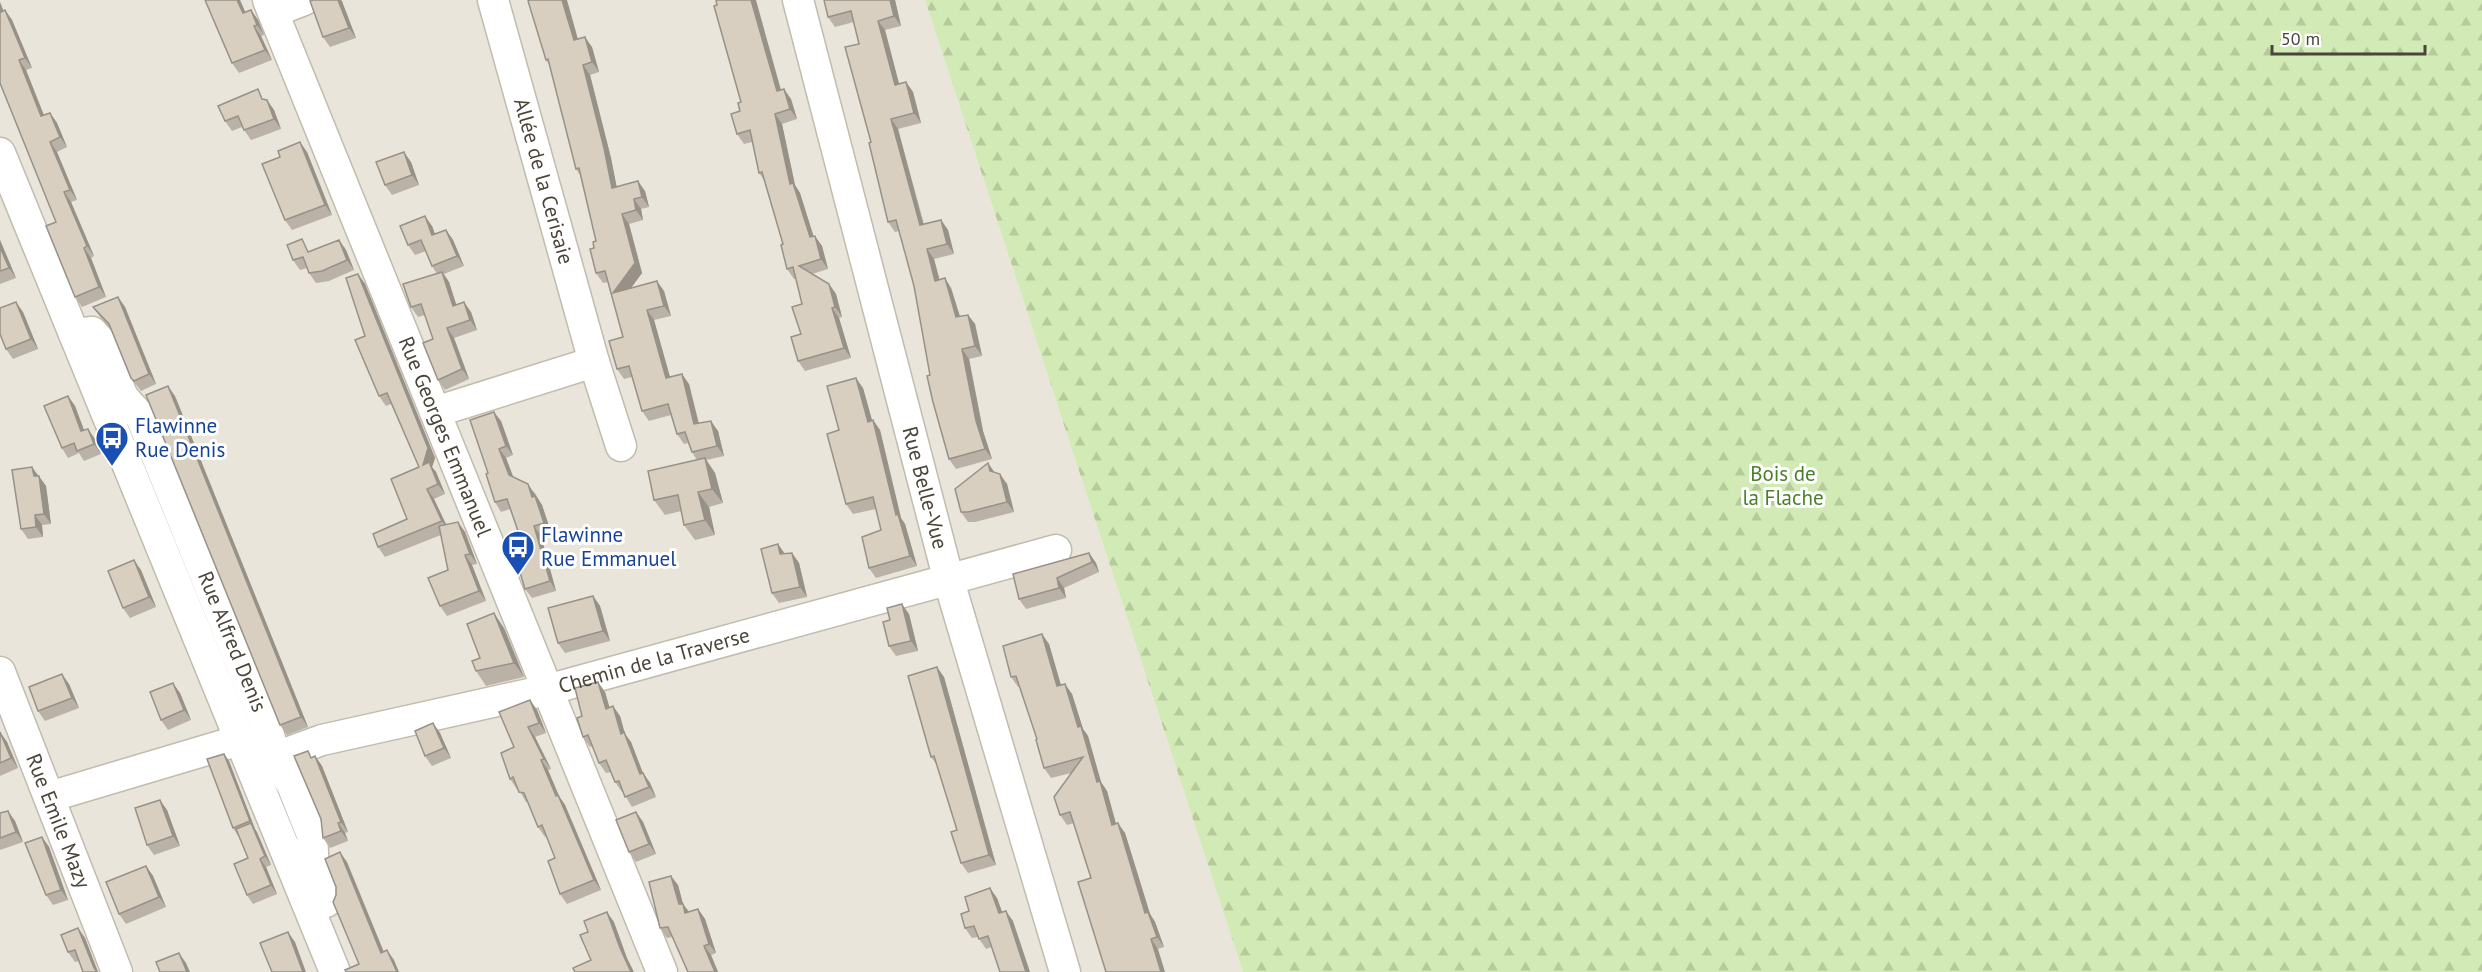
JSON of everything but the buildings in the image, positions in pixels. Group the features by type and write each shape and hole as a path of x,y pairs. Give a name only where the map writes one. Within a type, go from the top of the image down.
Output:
{"street":[{"path":"270,6 304,0"},
{"name":"Allée de la Cerisaie","path":"493,0 594,362 621,446"},
{"name":"Rue Belle-Vue","path":"798,0 949,581 1065,972"},
{"name":"Rue Georges Emmanuel","path":"270,6 662,972"},
{"name":"Rue Alfred Denis","path":"0,153 74,334 253,755 281,767 288,776 312,835 314,871 344,951 344,958 335,972"},
{"path":"435,412 594,362"},
{"name":"Chemin de la Traverse","path":"49,797 547,690 1056,550"},
{"name":"Rue Emile Mazy","path":"0,672 117,972"}],"shaded area":[{"path":"0,0 925,0 1243,972 0,972"}],"green space":[{"name":"Bois de la Flache","path":"925,0 2482,0 2482,972 1243,972"}],"place":[{"name":"Flawinne Rue Denis","path":"112,467"},
{"name":"Flawinne Rue Emmanuel","path":"518,576"}]}
